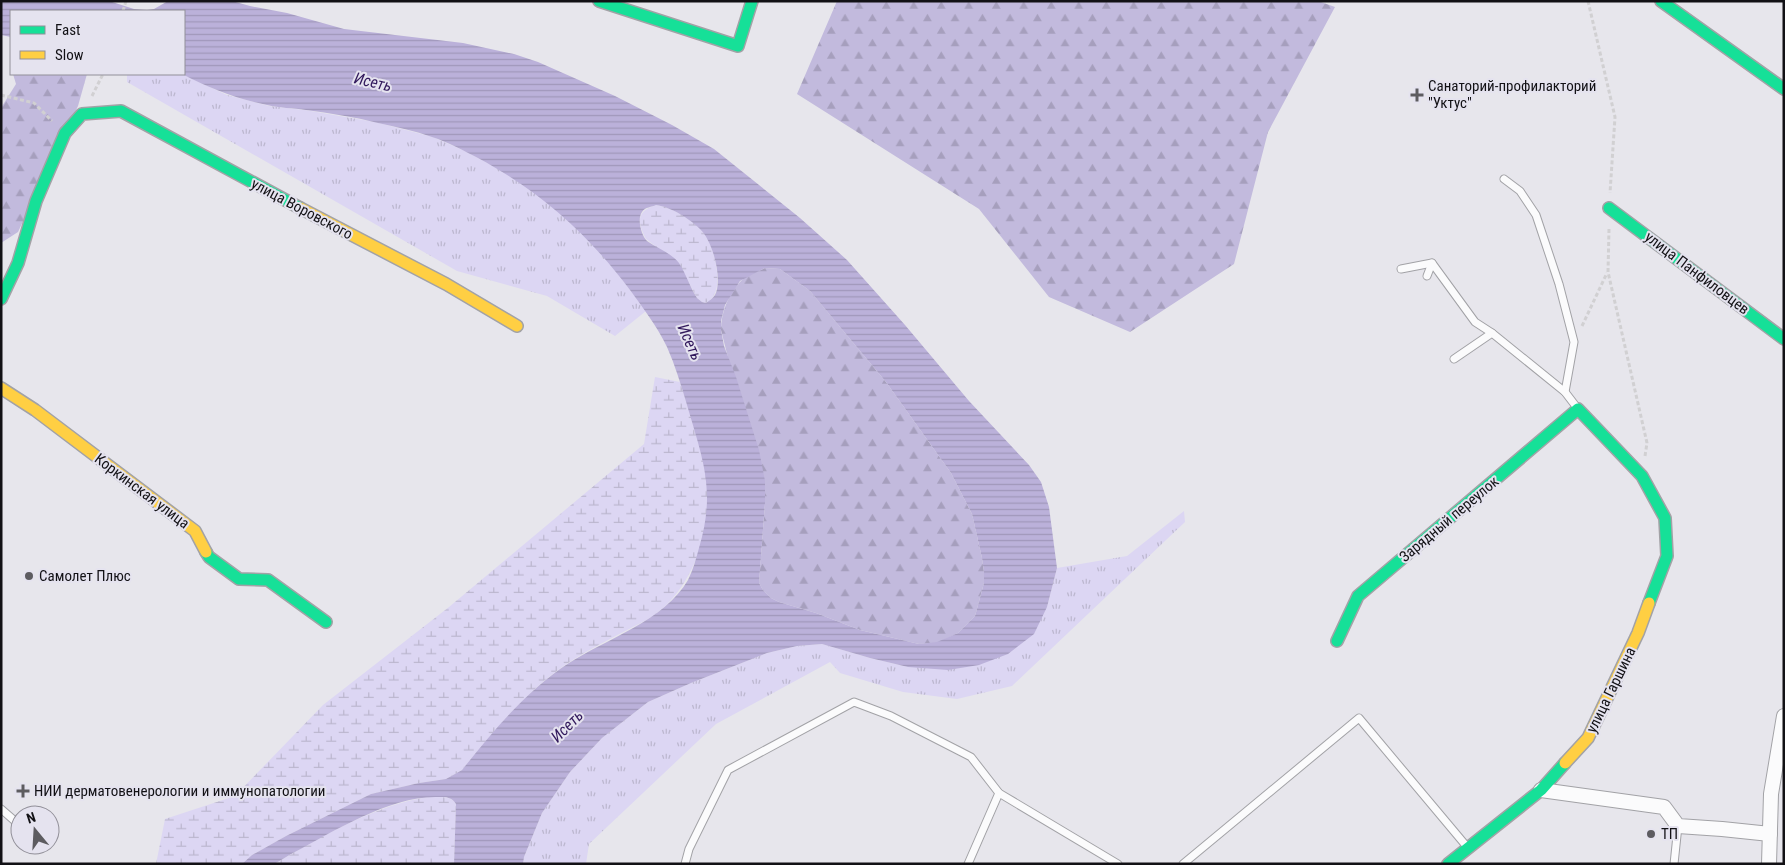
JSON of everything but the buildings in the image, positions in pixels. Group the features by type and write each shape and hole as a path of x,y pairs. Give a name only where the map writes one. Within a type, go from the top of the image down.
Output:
{"street":[{"path":"599,1 738,46 752,1"},
{"path":"1661,1 1784,88"},
{"name":"улица Воровского","path":"65,133 82,114 121,111 219,165 446,284 516,326"},
{"path":"1,299 18,263 36,201 65,133"},
{"name":"улица Панфиловцев","path":"1610,208 1784,339"},
{"name":"Коркинская улица","path":"1,388 35,410 195,532 209,558 239,579 268,580 326,622"},
{"path":"1578,409 1642,476"},
{"name":"Зарядный переулок","path":"1337,641 1358,596 1578,409"},
{"name":"улица Гаршина","path":"1448,864 1541,790 1588,738 1638,633 1667,556 1665,518 1642,476"},
{"path":"1769,864 1771,794 1784,716"},
{"path":"1541,790 1664,807 1678,826 1770,834"}],"lane":[{"path":"1504,180 1520,191 1536,215 1559,284 1574,342 1565,392"},
{"path":"1401,270 1432,263"},
{"path":"1427,276 1432,263"},
{"path":"1432,263 1475,322 1492,333 1565,392 1578,409"},
{"path":"1454,358 1492,333"},
{"path":"685,864 689,849 728,770 854,702 891,716 971,757 999,792 1118,864"},
{"path":"1184,864 1359,718 1468,848"},
{"path":"968,864 999,792"},
{"path":"1674,864 1678,826"}],"path":[{"path":"1588,1 1615,117 1608,272 1647,443 1642,476"},
{"path":"1,94 34,103 65,133"},
{"path":"1574,342 1608,272"}],"green space":[{"path":"837,1 1318,1 1335,7 1268,132 1234,264 1130,332 1049,297 979,209 797,94"},
{"path":"13,75 87,75 78,106 18,232 1,243 1,108 16,84"},
{"path":"127,75 184,75 227,95 269,106 375,122 433,137 465,151 510,175 545,200 590,240 646,311 615,336 547,296 457,271 127,82"},
{"path":"656,205 674,211 691,221 701,229 709,242 717,271 717,288 711,299 706,303 697,298 679,264 646,239 641,228 640,218 645,211"},
{"path":"765,268 780,269 810,291 886,382 951,473 972,514 984,572 984,583 975,616 958,633 937,643 919,644 860,630 816,613 779,602 771,598 759,583 765,503 721,330 726,304 736,287 751,274"},
{"path":"655,377 680,382 700,445 708,484 709,501 704,537 690,572 670,602 651,617 583,654 553,674 511,712 462,770 446,779 371,794 286,836 252,855 242,864 156,864 165,819 235,796 323,705 449,607 644,444"},
{"path":"1184,511 1185,522 1012,686 957,699 903,692 840,673 830,662 716,724 589,844 586,864 523,864 524,857 542,813 570,772 602,738 648,702 767,653 797,646 822,644 908,667 1047,607 1057,568 1127,556"},
{"path":"429,797 448,798 456,804 454,864 275,864 349,823 390,806"}],"water":[{"path":"1,1 109,1 134,9 147,10 10,10 10,37 1,35"},
{"name":"Исеть","path":"168,1 232,1 287,13 344,29 463,43 514,54 538,62 615,96 714,149 800,218 847,260 969,401 1029,465 1041,482 1049,507 1057,568 1047,607 1034,634 1008,654 979,665 948,670 908,667 822,644 797,646 767,653 648,702 602,738 570,772 542,813 524,857 523,864 454,864 456,804 451,799 439,797 421,798 383,808 345,825 276,863 242,864 252,855 286,836 371,794 446,779 462,770 498,726 539,686 569,663 650,618 678,594 688,580 698,552 707,509 707,492 702,459 693,425 675,368 663,339 645,310 614,269 562,215 501,171 444,141 351,117 256,103 223,93 184,75 185,10 147,10 154,9","holes":["656,205 662,206 691,221 700,229 709,242 713,251 718,280 715,295 706,303 697,298 679,263 668,253 647,241 643,235 640,227 642,212","765,268 780,269 810,291 886,382 951,473 972,514 982,558 984,583 975,616 958,633 937,642 919,644 860,630 816,613 779,602 771,598 759,583 765,481 759,450 724,346 721,321 725,305 740,281"]}],"traffic: fast":[{"path":"599,1 738,46 752,1"},
{"path":"1661,1 1784,89"},
{"path":"1,299 18,263 36,201 65,133 82,114 121,111 300,208"},
{"path":"1609,208 1784,339"},
{"path":"1337,641 1358,596 1578,409 1642,476 1665,518 1667,556 1649,603"},
{"path":"206,552 209,557 239,579 268,580 326,622"},
{"path":"1448,864 1541,790 1565,763"}],"traffic: slow":[{"path":"300,208 446,284 517,326"},
{"path":"1,388 35,410 195,531 206,552"},
{"path":"1565,763 1588,738 1638,633 1649,603"}],"place":[{"name":"Санаторий-профилакторий \"Уктус\"","path":"1417,95"},
{"name":"Самолет Плюс","path":"29,576"},
{"name":"НИИ дерматовенерологии и иммунопатологии","path":"23,791"},
{"name":"ТП","path":"1651,834"}]}
